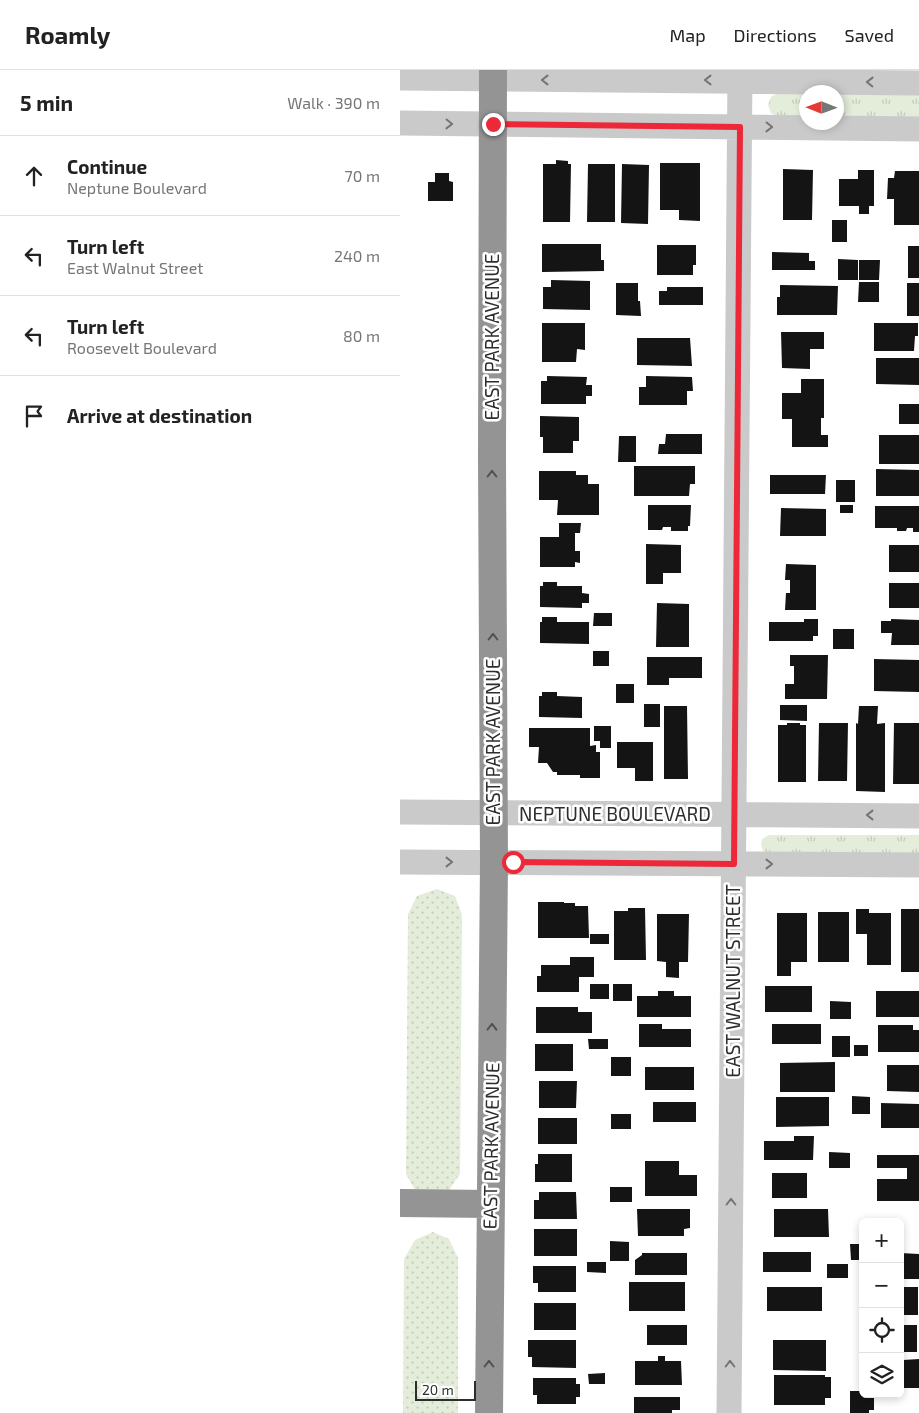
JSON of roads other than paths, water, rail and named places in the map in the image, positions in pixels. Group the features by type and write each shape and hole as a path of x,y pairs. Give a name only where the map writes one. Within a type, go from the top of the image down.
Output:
{"highway":[{"name":"EAST PARK AVENUE","path":"489,1413 494,862 492,477 493,75"},
{"path":"400,1203 490,1204"}],"street":[{"path":"400,78 493,75 740,75 919,83"},
{"name":"EAST WALNUT STREET","path":"729,1413 740,75"},
{"path":"400,123 919,129"},
{"name":"NEPTUNE BOULEVARD","path":"400,812 919,816"},
{"path":"400,862 919,865"}]}
